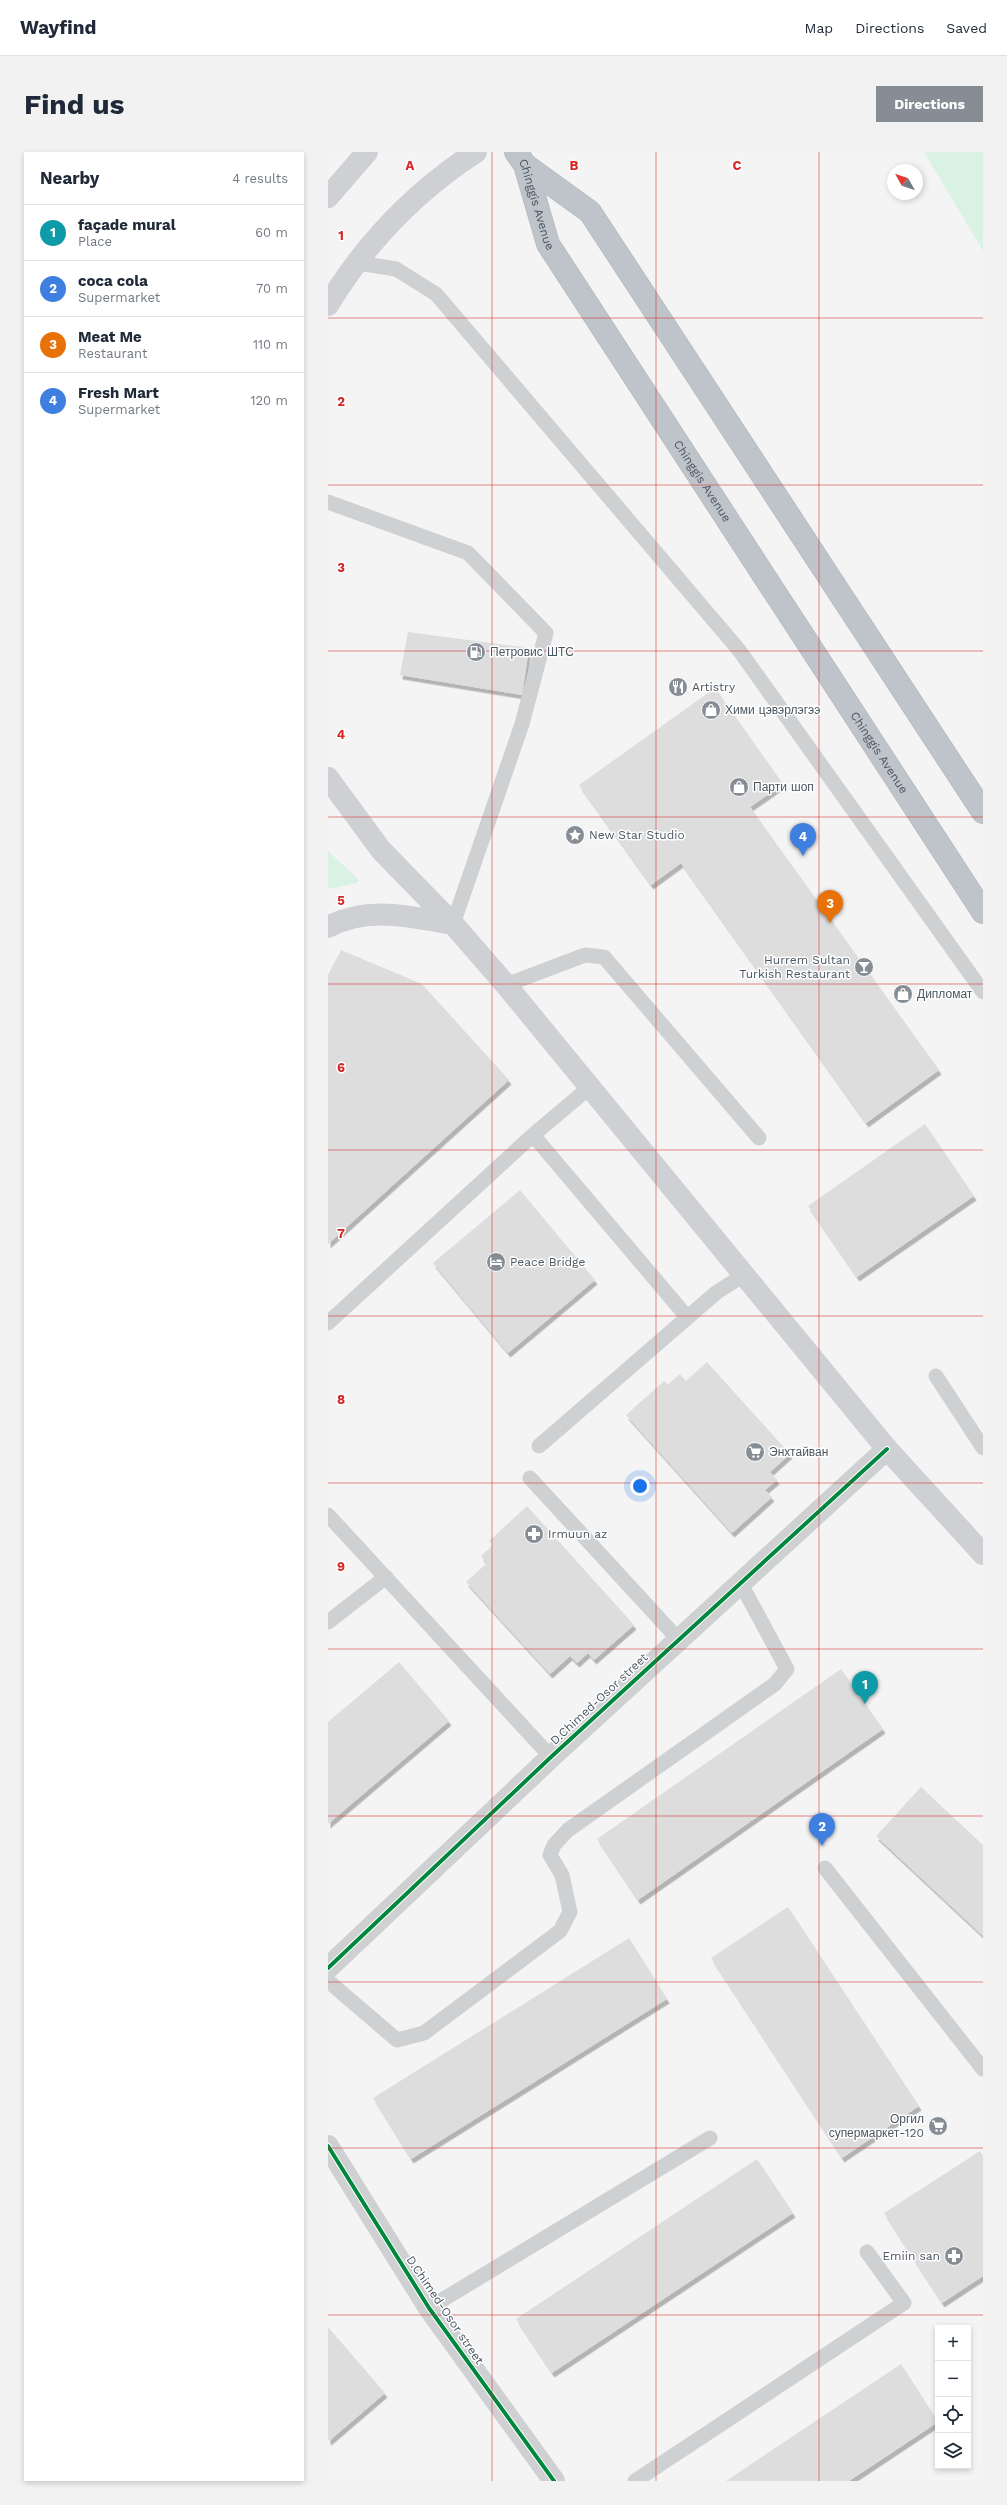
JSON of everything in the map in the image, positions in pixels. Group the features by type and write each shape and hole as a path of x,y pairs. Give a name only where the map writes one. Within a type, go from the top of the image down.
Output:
{"highway":[{"name":"Chinggis Avenue","path":"521,158 590,212 983,812"},
{"name":"Chinggis Avenue","path":"521,158 548,244 983,912"}],"main road":[{"path":"328,197 367,152"},
{"path":"328,304 391,221 415,198 455,165 476,152"},
{"path":"328,778 381,850 453,924 506,986 887,1449 980,1544"},
{"path":"328,927 340,920 389,913 453,924"}],"street":[{"name":"D.Chimed-Osor street","path":"328,1968 551,1757 740,1582 887,1449"},
{"name":"D.Chimed-Osor street","path":"328,2146 428,2308 554,2481"}],"lane":[{"path":"358,263 396,269 436,294 739,650 983,992"},
{"path":"328,502 468,553 546,633 522,724 453,924"},
{"path":"506,986 585,955 604,957 759,1138"},
{"path":"328,1323 533,1135 590,1087"},
{"path":"533,1135 687,1317"},
{"path":"539,1446 687,1317 717,1292 744,1275"},
{"path":"936,1376 983,1448"},
{"path":"530,1478 679,1640"},
{"path":"328,1515 551,1757"},
{"path":"328,1622 386,1577"},
{"path":"328,1981 397,2040 424,2033 560,1931 570,1912 562,1874 550,1855 554,1845 568,1830 775,1684 787,1669 740,1582"},
{"path":"825,1868 983,2069"},
{"path":"428,2308 710,2138"},
{"path":"635,2481 904,2303 867,2252"}],"green space":[{"path":"924,152 983,152 983,251 976,239"},
{"path":"328,851 359,880 357,883 328,889"}],"building":[{"path":"408,632 529,648 522,695 400,675"},
{"path":"715,688 783,784 750,807 939,1070 866,1123 681,863 651,885 579,785"},
{"path":"341,950 422,984 509,1080 328,1244 328,975"},
{"path":"925,1124 974,1196 857,1277 808,1206"},
{"path":"520,1190 595,1280 508,1353 433,1263"},
{"path":"707,1362 790,1454 770,1472 777,1480 765,1490 772,1497 732,1533 626,1415 664,1381 668,1384 680,1374 686,1381"},
{"path":"527,1506 634,1625 594,1660 588,1653 577,1663 570,1656 550,1674 466,1582 487,1563 481,1556 493,1545 489,1541"},
{"path":"399,1662 449,1721 328,1824 328,1722"},
{"path":"841,1669 883,1729 638,1900 597,1839"},
{"path":"921,1787 983,1845 983,1936 876,1836"},
{"path":"788,1907 919,2106 842,2158 711,1958"},
{"path":"629,1938 667,1999 411,2159 373,2098"},
{"path":"980,2151 983,2156 983,2276 942,2303 884,2213"},
{"path":"757,2159 793,2213 552,2373 516,2319"},
{"path":"328,2327 385,2393 329,2441 328,2439"},
{"path":"901,2364 935,2417 935,2424 849,2481 726,2481"}],"cycle path":[{"path":"328,1968 551,1757 887,1449"},
{"path":"328,2146 429,2308 554,2481"}],"place":[{"name":"Петровис ШТС","path":"476,652"},
{"name":"Artistry","path":"678,687"},
{"name":"Хими цэвэрлэгээ","path":"711,710"},
{"name":"Парти шоп","path":"739,787"},
{"name":"New Star Studio","path":"575,835"},
{"name":"Fresh Mart","path":"803,856"},
{"name":"Meat Me","path":"830,923"},
{"name":"Hurrem Sultan Turkish Restaurant","path":"864,967"},
{"name":"Дипломат","path":"903,994"},
{"name":"Peace Bridge","path":"496,1262"},
{"name":"Энхтайван","path":"755,1452"},
{"name":"Irmuun az","path":"534,1534"},
{"name":"façade mural","path":"865,1704"},
{"name":"coca cola","path":"822,1846"},
{"name":"Оргил супермаркет-120","path":"938,2126"},
{"name":"Emiin san","path":"954,2256"}]}
